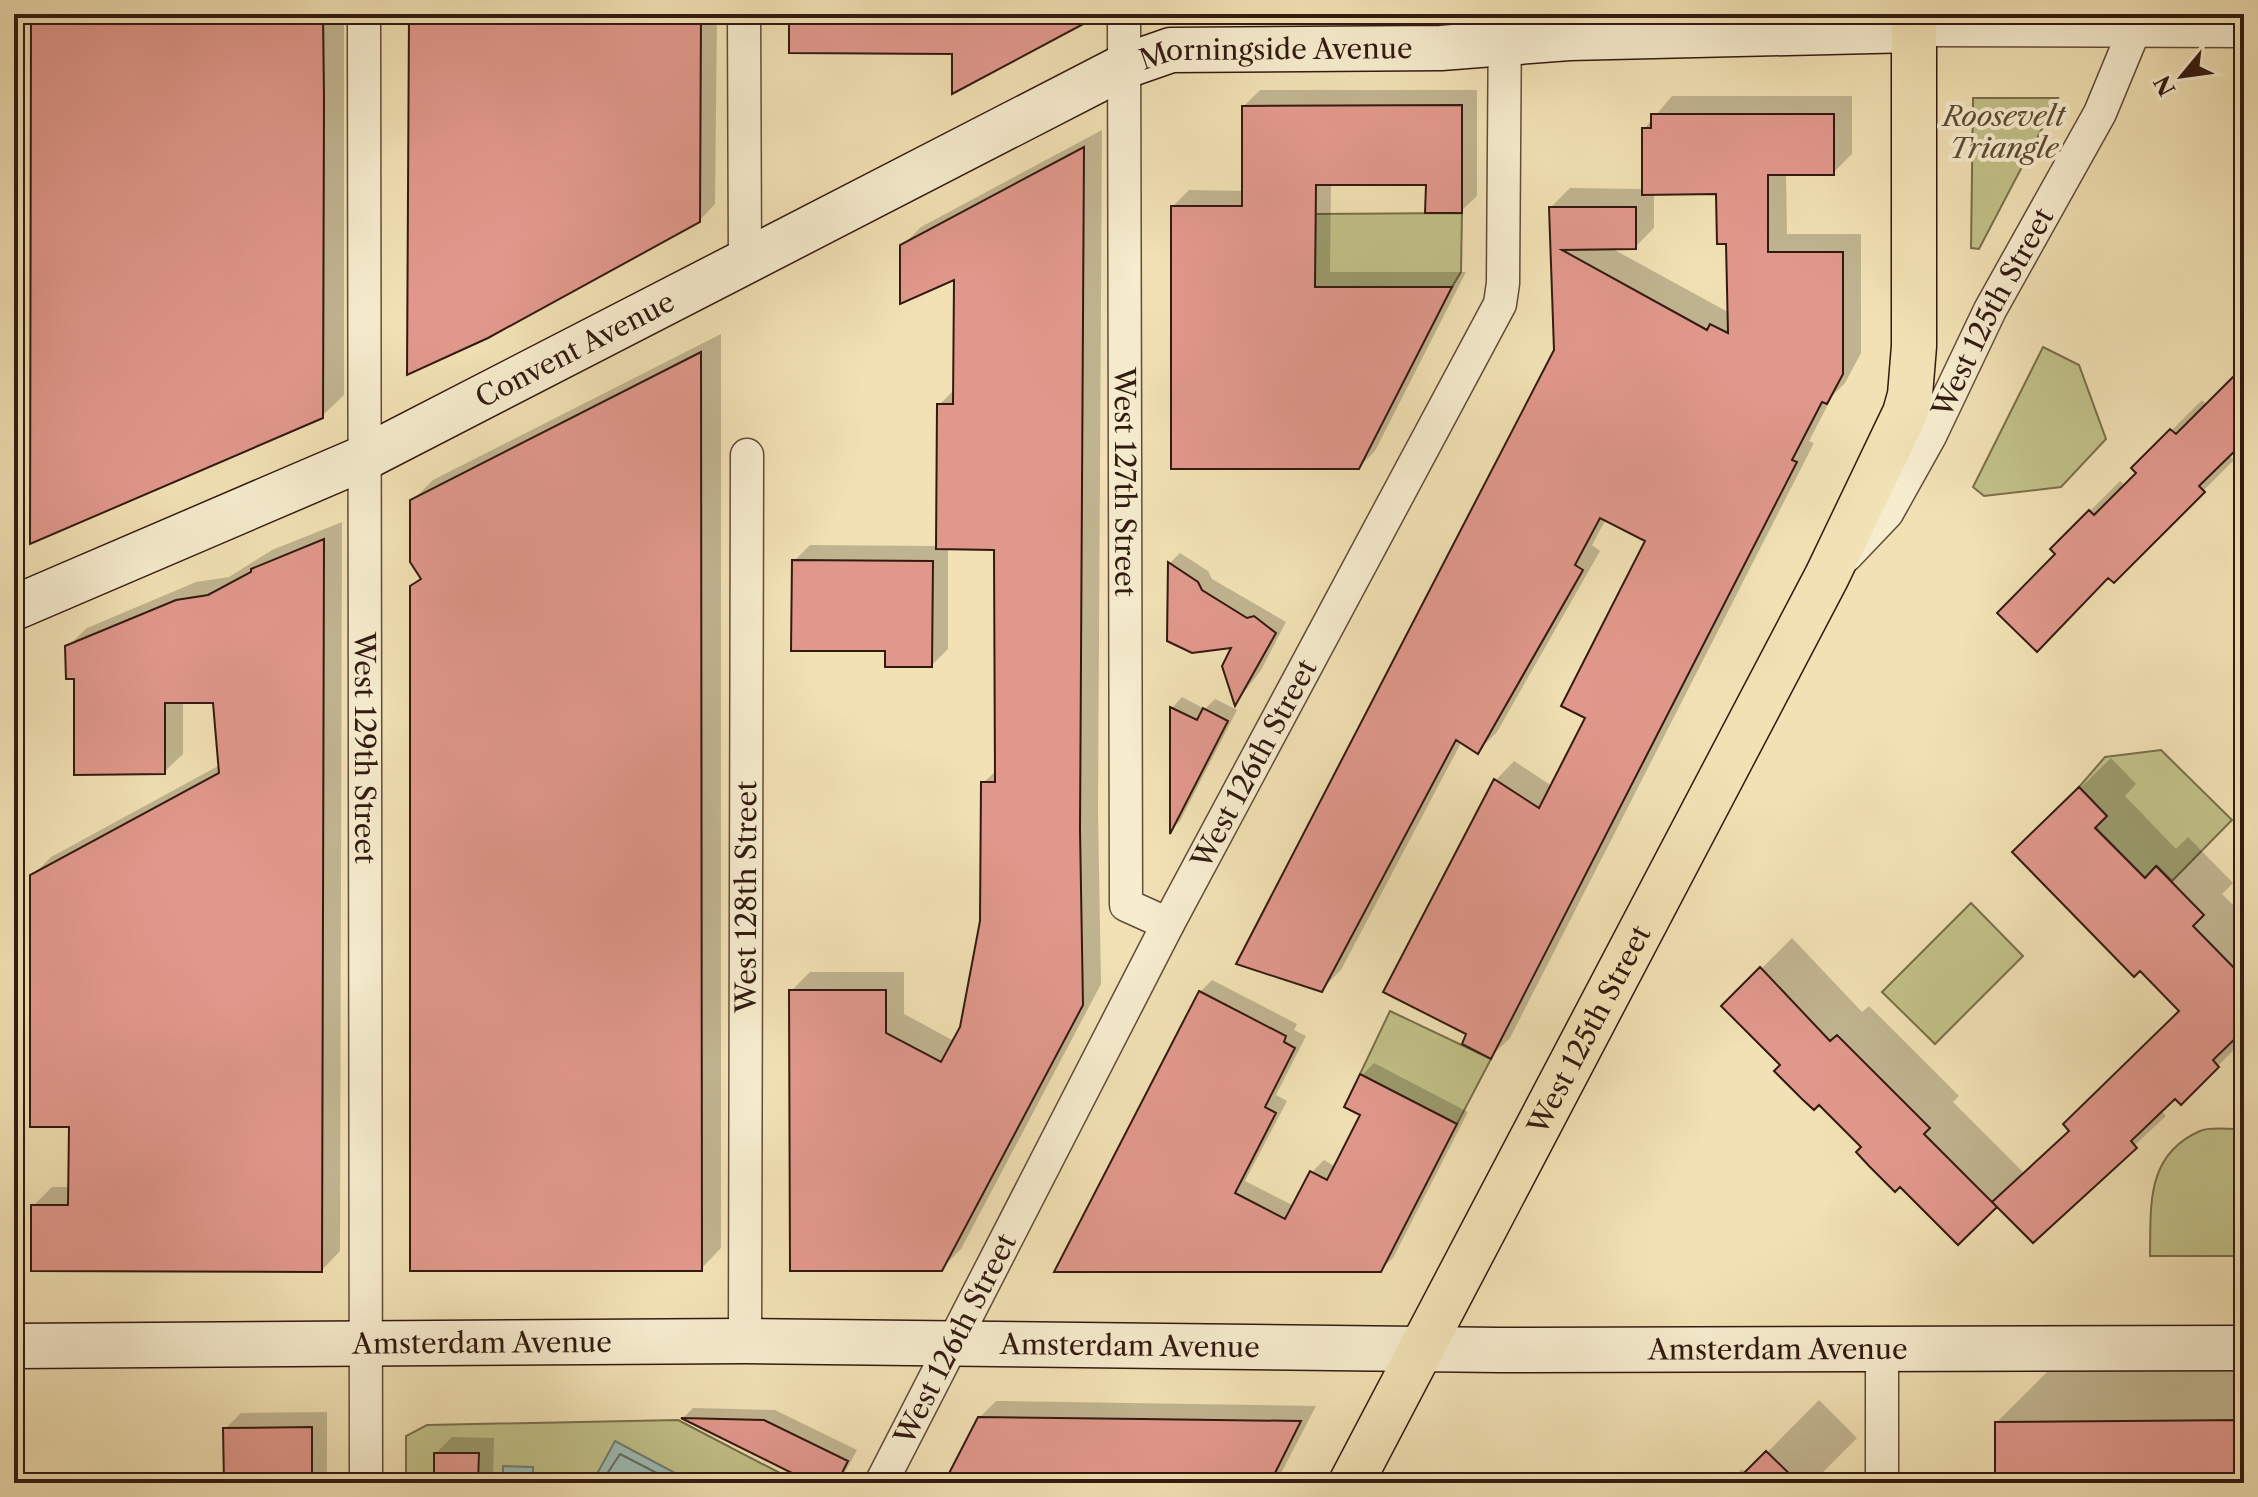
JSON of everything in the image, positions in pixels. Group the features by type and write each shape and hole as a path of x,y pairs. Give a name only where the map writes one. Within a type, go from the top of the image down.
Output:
{"main road":[{"name":"Morningside Avenue","path":"1125,66 1171,50 1441,48 1505,28 1569,38 1914,22"},
{"name":"West 125th Street","path":"1351,1483 1827,576 1888,453 1910,395 1914,346 1914,22"},
{"name":"Convent Avenue","path":"14,608 366,457 1125,66"},
{"name":"Amsterdam Avenue","path":"14,1346 366,1346 745,1341 1420,1350 2244,1348"}],"street":[{"name":"West 129th Street","path":"364,14 366,1483"},
{"path":"744,14 745,262"},
{"name":"West 127th Street","path":"1124,14 1126,905 1168,924"},
{"name":"Morningside Avenue","path":"1914,22 2137,23 2244,31"},
{"name":"West 125th Street","path":"1827,576 1887,513 1902,488 1990,310 2100,113 2137,23"},
{"name":"West 126th Street","path":"881,1483 1168,924 1500,304 1503,283 1505,28"},
{"name":"West 128th Street","path":"745,1341 747,455"},
{"path":"1882,1349 1882,1483"}],"green space":[{"name":"Roosevelt Triangle","path":"1973,98 2058,98 1979,249 1971,248"},
{"path":"1462,213 1461,272 1452,287 1315,287 1315,214"},
{"path":"2043,347 2079,365 2106,439 2061,487 1984,496 1973,487"},
{"path":"2161,750 2232,820 2172,881 2157,866 2145,878 2095,827 2107,816 2079,787 2105,757"},
{"path":"1971,903 2023,956 1935,1044 1882,992"},
{"path":"1390,1011 1491,1059 1457,1124 1360,1074"},
{"path":"2244,1129 2244,1256 2150,1256 2150,1219 2155,1184 2169,1154 2182,1141 2200,1131"},
{"path":"678,1420 799,1483 406,1483 406,1436 427,1425"}],"water":[{"path":"615,1441 690,1481 689,1483 592,1483"},
{"path":"503,1466 533,1467 533,1483 503,1483"}],"building":[{"path":"31,14 323,14 324,99 323,418 30,544"},
{"path":"409,14 701,14 700,222 488,338 407,375"},
{"path":"789,14 1102,14 952,94 952,54 789,53"},
{"path":"1462,105 1462,213 1425,213 1426,185 1316,185 1315,287 1452,287 1359,469 1171,469 1171,206 1242,206 1242,106"},
{"path":"1651,114 1834,114 1834,175 1768,175 1768,252 1843,252 1843,374 1827,404 1822,402 1792,460 1797,462 1491,1059 1462,1044 1466,1034 1383,992 1494,779 1539,808 1585,718 1561,706 1645,541 1600,518 1575,565 1583,570 1478,754 1456,740 1322,992 1236,964 1554,350 1549,207 1636,207 1636,249 1562,250 1707,330 1710,324 1728,333 1726,244 1717,244 1716,194 1642,195 1642,128 1651,128"},
{"path":"1084,147 1080,830 1083,1005 942,1271 790,1271 789,990 886,990 886,1033 941,1062 960,1027 980,921 981,782 995,782 994,550 936,549 937,404 953,404 954,280 900,304 900,245"},
{"path":"701,352 702,1271 410,1271 410,586 421,579 410,562 410,500"},
{"path":"2244,366 2244,442 2199,486 2205,492 2114,583 2108,578 2037,652 1997,613 2055,554 2050,549 2089,510 2094,515 2136,473 2131,468 2170,429 2176,434"},
{"path":"324,539 322,1272 31,1271 31,1205 68,1205 69,1127 30,1127 30,875 219,773 213,703 165,703 165,774 74,775 74,679 66,679 65,646 176,600 208,595 251,572 251,569"},
{"path":"792,560 933,561 932,667 885,667 885,651 791,651"},
{"path":"1168,562 1198,582 1202,590 1247,618 1254,616 1276,633 1235,706 1222,666 1231,648 1192,653 1167,641"},
{"path":"1170,707 1197,720 1203,708 1228,721 1170,834"},
{"path":"2079,787 2107,816 2095,828 2145,878 2156,866 2204,915 2193,926 2244,978 2244,1030 2213,1060 2219,1067 2181,1105 2175,1099 2131,1141 2137,1148 2033,1243 1992,1202 2069,1131 2063,1124 2179,1011 2140,971 2134,977 2012,852"},
{"path":"1760,967 1830,1041 1837,1035 1930,1128 1924,1134 1997,1207 1958,1245 1900,1187 1895,1192 1869,1166 1856,1152 1861,1147 1819,1105 1814,1110 1774,1071 1780,1065 1721,1006"},
{"path":"1199,991 1286,1036 1284,1042 1295,1048 1265,1107 1276,1113 1235,1193 1285,1219 1310,1171 1327,1180 1360,1115 1344,1107 1360,1074 1457,1124 1381,1272 1054,1272"},
{"path":"978,1417 1301,1421 1270,1483 944,1483"},
{"path":"681,1418 764,1420 848,1461 837,1483 812,1483"},
{"path":"2244,1420 2244,1483 1995,1483 1995,1422"},
{"path":"312,1427 312,1483 224,1483 223,1428"},
{"path":"1766,1451 1799,1483 1734,1483"},
{"path":"434,1453 479,1453 478,1483 434,1483"}]}
